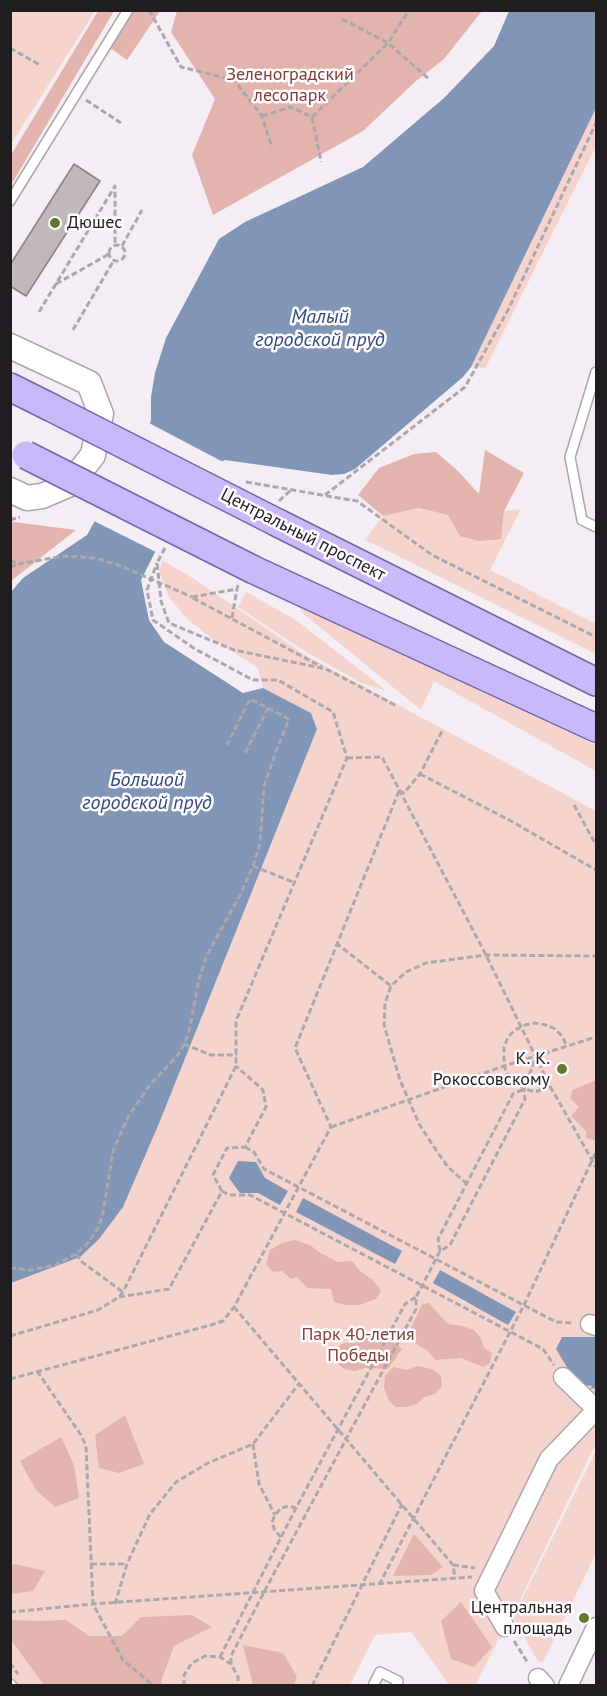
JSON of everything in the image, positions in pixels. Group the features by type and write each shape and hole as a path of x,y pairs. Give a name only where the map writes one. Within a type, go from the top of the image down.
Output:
{"main road":[{"name":"Центральный проспект","path":"10,387 597,682"},
{"path":"18,451 246,579 597,728"}],"street":[{"path":"10,346 89,383 101,414 93,455 70,484 42,496 27,498 10,490"},
{"path":"505,1627 484,1591 484,1574 549,1459 597,1409 563,1377"},
{"path":"568,1686 597,1626"}],"lane":[{"path":"10,201 128,10"},
{"path":"597,372 570,457 582,520 597,527"},
{"path":"373,1686 380,1672 398,1681 396,1686"}],"path":[{"path":"149,10 181,67 234,80 262,116 272,148"},
{"path":"312,117 388,43 409,10"},
{"path":"342,19 388,43 429,79"},
{"path":"10,48 40,65"},
{"path":"77,94 121,123"},
{"path":"262,116 291,107 312,117"},
{"path":"312,117 321,162"},
{"path":"325,496 465,387 508,310 597,123"},
{"path":"39,312 55,285 116,186 114,245 110,254 55,285"},
{"path":"122,246 142,210"},
{"path":"114,245 122,246"},
{"path":"114,260 119,261 124,258 126,253 122,246"},
{"path":"110,254 114,260"},
{"path":"73,330 114,260"},
{"path":"10,520 24,516"},
{"path":"10,567 64,556 95,558 122,566 192,597 326,669"},
{"path":"10,560 18,564"},
{"path":"10,1336 98,1310 123,1292 236,1065 236,1021 347,758 333,712 278,680 253,680 195,649 153,620 147,590 157,563"},
{"path":"232,618 246,579"},
{"path":"10,1268 31,1270 55,1264 76,1254 89,1242 98,1228 103,1213 113,1151 128,1117 149,1086 178,1055 189,1032 199,979 206,957 253,866 260,844 264,786 290,719 250,699 227,745"},
{"path":"245,753 268,708"},
{"path":"399,791 404,792 420,774 442,731"},
{"path":"347,758 382,758 486,955 550,1086 597,1167"},
{"path":"420,774 511,821 597,870"},
{"path":"331,1127 295,1048 399,791"},
{"path":"574,805 597,845"},
{"path":"253,866 293,882"},
{"path":"336,943 391,986"},
{"path":"467,1184 448,1167 436,1150 419,1124 409,1101 384,1025 385,1003 391,986 406,972 426,963 486,955 597,956"},
{"path":"550,1086 538,1091 524,1089 509,1077 504,1066 504,1047 508,1037 520,1027 535,1023 546,1024 555,1029 567,1046"},
{"path":"10,1379 223,1321 234,1307 331,1127 504,1066 597,1037"},
{"path":"184,1044 211,1055 237,1055"},
{"path":"238,1686 238,1677 231,1664 231,1656 416,1308 416,1297 440,1251 450,1245 525,1099 524,1089 536,1057"},
{"path":"236,1065 263,1090 266,1107 245,1148"},
{"path":"440,1251 438,1239 513,1094 524,1089"},
{"path":"563,1377 543,1349 250,1195 229,1195 222,1191 213,1175 227,1148 245,1148 254,1152 264,1169 556,1322 593,1325"},
{"path":"379,1585 524,1305 597,1152"},
{"path":"119,1297 169,1288 222,1191"},
{"path":"76,1254 82,1262 123,1292"},
{"path":"220,1657 296,1508 405,1304 416,1297"},
{"path":"234,1307 298,1384 340,1429 453,1565 484,1574"},
{"path":"37,1371 81,1435 86,1446 93,1604 123,1660 154,1686"},
{"path":"115,1604 127,1564 150,1514 176,1482 207,1463 253,1444 298,1384"},
{"path":"253,1444 259,1484 275,1515"},
{"path":"312,1686 402,1504"},
{"path":"281,1537 275,1531 272,1522 275,1515 281,1508 289,1506 296,1508"},
{"path":"91,1564 127,1564"},
{"path":"453,1565 454,1578"},
{"path":"10,1612 93,1604 379,1585 484,1574"},
{"path":"505,1627 541,1682"},
{"path":"184,1686 184,1675 192,1663 205,1656 220,1657 231,1664"}],"green space":[{"name":"Зеленоградский лесопарк","path":"177,10 482,11 444,59 416,81 363,131 213,215 192,155 215,99 171,32"},
{"path":"10,11 95,11 11,144"},
{"path":"98,11 114,11 11,185 11,155"},
{"path":"134,11 160,11 127,60 109,47"},
{"path":"596,108 596,146 485,369 471,367"},
{"path":"485,450 524,473 504,511 501,539 478,541 460,536 448,515 419,508 383,516 358,495 379,468 414,454 436,452 479,494"},
{"path":"419,508 448,515 501,539 504,511 521,509 490,570 596,624 596,654 365,540 383,516"},
{"path":"11,523 76,530 11,581"},
{"name":"Парк 40-летия Победы","path":"163,561 188,575 305,655 596,811 596,1443 501,1639 475,1685 449,1685 411,1632 375,1635 350,1685 11,1686 11,1283 80,1257 160,1121 317,729 311,713 263,688 258,668 214,640 186,618 169,597 159,571"},
{"path":"246,592 296,620 387,691 361,683 306,652 238,607"},
{"path":"302,608 596,745 596,771 434,681 421,710 300,611"},
{"path":"596,1080 596,1141 586,1138 586,1131 571,1116 579,1107 570,1098 573,1090"},
{"path":"295,1240 310,1245 338,1262 352,1261 361,1272 373,1280 381,1291 376,1299 359,1305 345,1305 334,1302 331,1289 307,1288 297,1277 291,1279 282,1271 273,1272 266,1264 270,1250 282,1243"},
{"path":"429,1303 448,1324 474,1330 481,1338 484,1348 492,1353 490,1363 483,1367 461,1358 435,1360 428,1351 418,1345 408,1335 422,1304"},
{"path":"369,1335 391,1340 402,1349 388,1369 365,1368 355,1371 344,1369 336,1362 336,1347 344,1343 356,1343"},
{"path":"418,1366 432,1369 441,1376 442,1386 435,1394 424,1397 417,1404 396,1407 389,1401 384,1388 385,1376 393,1367 407,1370"},
{"path":"125,1415 144,1464 119,1473 99,1468 95,1435"},
{"path":"61,1437 74,1465 79,1498 55,1507 36,1490 20,1461"},
{"path":"596,1451 596,1553 543,1662 538,1662 513,1617"},
{"path":"414,1534 443,1567 431,1575 393,1576"},
{"path":"15,1564 45,1571 33,1591 11,1594 11,1566"},
{"path":"461,1602 492,1647 474,1667 451,1659 441,1621"},
{"path":"192,1615 212,1627 174,1646 161,1681 163,1685 44,1685 11,1640 11,1620 66,1620 89,1636 122,1636 141,1617"},
{"path":"243,1645 283,1653 297,1677 294,1685 253,1685"}],"water":[{"path":"509,11 596,11 596,108 471,367 463,377 355,469 344,474 332,475 225,460 194,475 141,580 149,620 164,642 243,693 263,688 311,713 317,729 160,1121 123,1207 99,1239 80,1257 11,1283 11,592 23,578 87,535 151,421 151,397 155,373 166,338 219,239 245,222 363,167 444,98 494,46"},
{"path":"238,1161 256,1162 265,1178 288,1191 280,1205 258,1193 240,1193 229,1178"},
{"path":"303,1198 402,1251 395,1264 296,1212"},
{"path":"440,1270 516,1312 508,1325 433,1283"},
{"path":"562,1337 596,1337 596,1388 590,1389 592,1386 577,1384 556,1349"}],"pier":[{"path":"147,422 227,464 196,478 158,553 92,520"}],"building":[{"name":"Дюшес","path":"74,164 100,181 26,296 10,286 10,265"}],"place":[{"name":"Дюшес","path":"55,223"},
{"name":"К. К. Рокоссовскому","path":"562,1069"},
{"name":"Центральная площадь","path":"584,1618"}],"water label":[{"name":"Малый городской пруд","path":"320,328"},
{"name":"Большой городской пруд","path":"147,792"}]}
